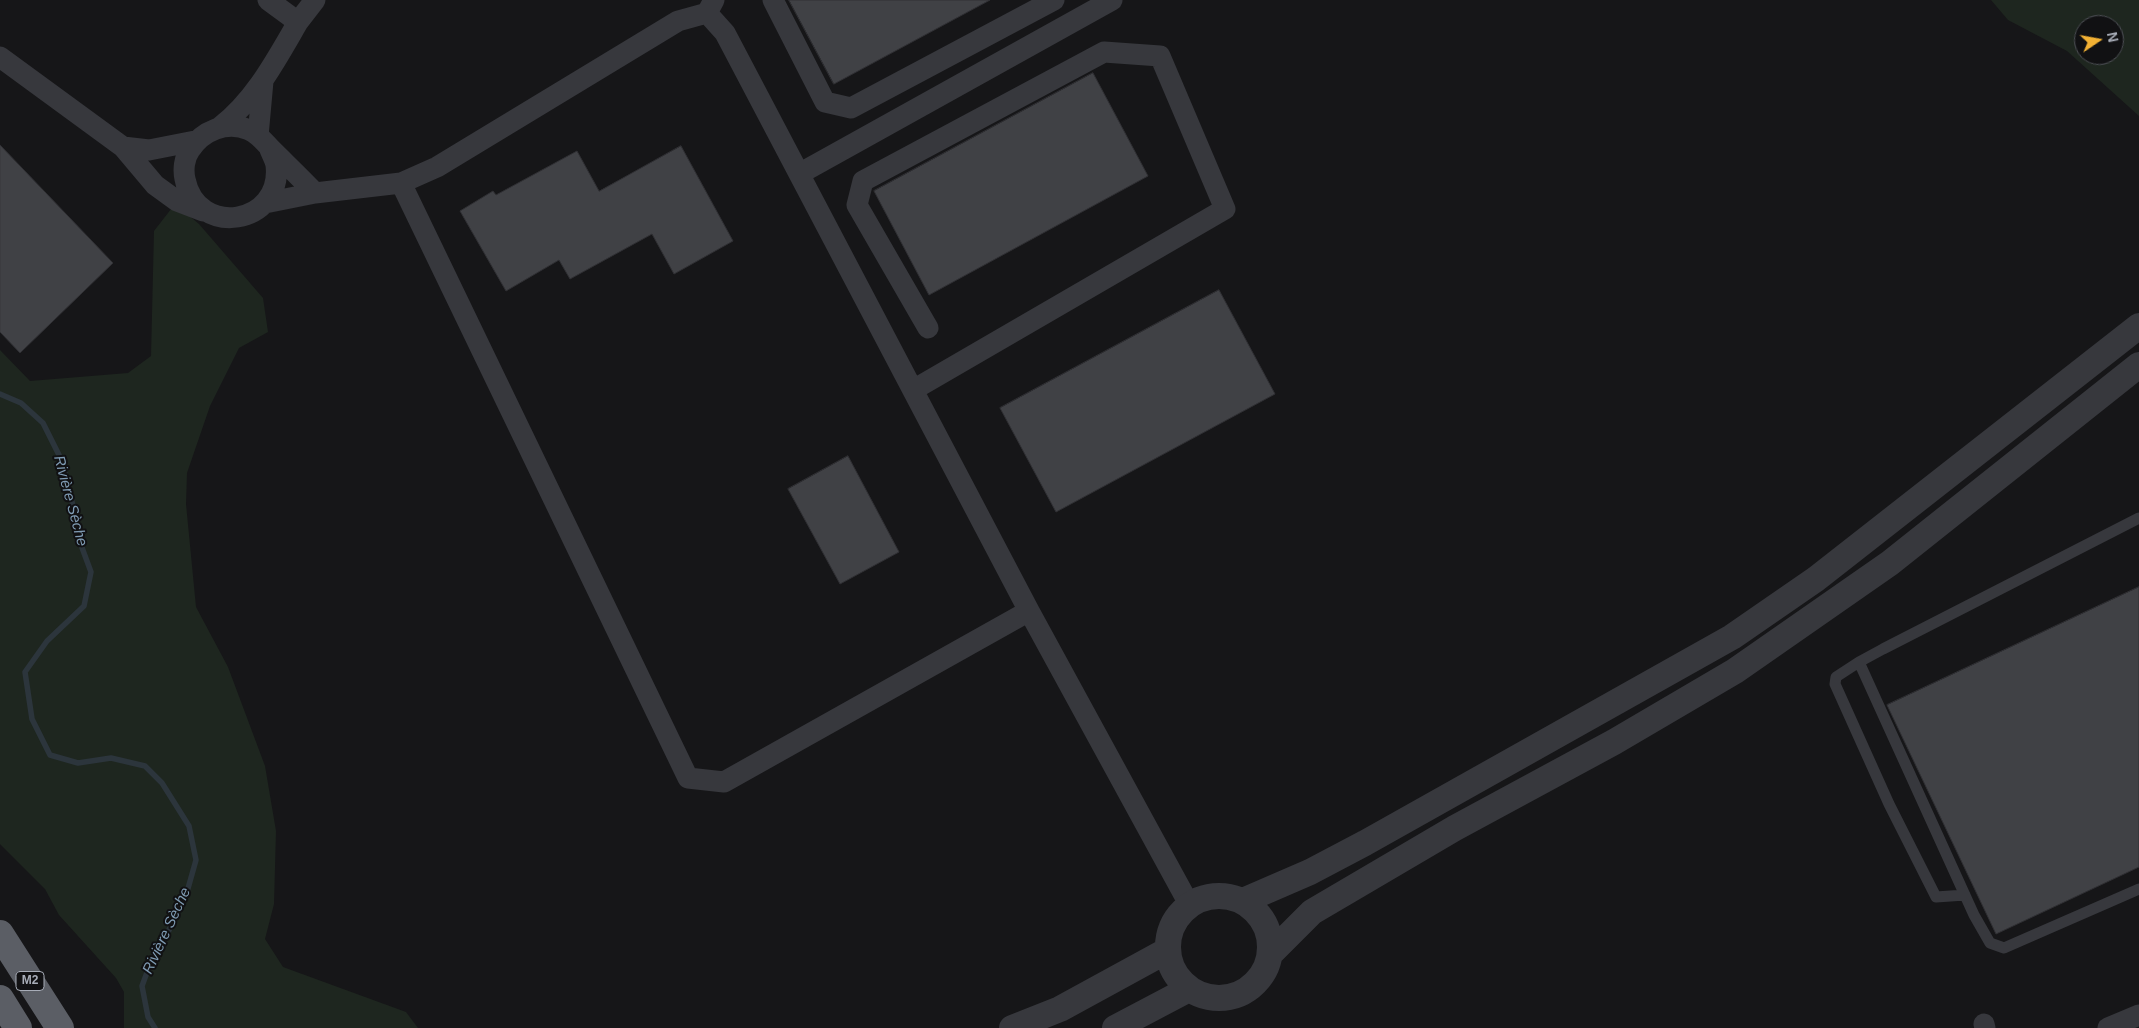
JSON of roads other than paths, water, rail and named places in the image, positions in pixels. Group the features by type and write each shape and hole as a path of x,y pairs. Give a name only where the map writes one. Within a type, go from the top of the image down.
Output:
{"highway":[{"name":"M2","path":"0,934 60,1028"},
{"name":"M2","path":"0,999 18,1028"}],"street":[{"path":"268,0 298,22"},
{"path":"208,213 195,203 187,188 184,173 186,155 202,135 220,127 240,109 264,81 298,22 315,0"},
{"path":"773,0 825,102 851,108 1054,0"},
{"path":"799,174 1112,0"},
{"path":"265,203 315,193 400,183 436,167 678,21 711,7 1029,611 1188,904"},
{"path":"913,390 1225,209 1160,56 1104,52 863,181 857,205 928,328"},
{"path":"0,57 123,147 155,185 177,201 223,218 237,218 252,213 265,203 276,180 276,164 264,141 264,81"},
{"path":"220,127 241,128 264,141 315,193"},
{"path":"123,147 149,150 195,142"},
{"path":"400,183 688,778 724,782 1029,611"},
{"path":"1243,901 1310,872 1364,843 1732,637 1824,573 2139,326"},
{"path":"1271,953 1312,912 1455,828 1614,742 1735,671 1890,563 2139,365"},
{"path":"1210,896 1227,896 1243,901 1256,910 1265,923 1270,938 1271,953 1267,968 1259,981 1247,991 1233,998 1217,999 1202,996 1189,989 1174,971 1168,950 1169,936 1174,923 1188,904 1210,896"},
{"path":"1012,1028 1060,1009 1168,950"},
{"path":"1115,1028 1189,989"},
{"path":"2108,1028 2139,1015"}],"lane":[{"path":"1965,895 1936,897 1889,804 1835,684 1836,677 1859,662 2139,518"},
{"path":"1859,662 1965,895 1990,943 2004,948 2139,889"}],"waterway":[{"name":"Rivière Sèche","path":"0,394 21,403 43,423 62,461 73,506 74,526 91,572 84,606 47,641 25,672 32,719 50,755 78,763 111,758 145,766 162,783 189,826 196,860 187,892 169,930 152,959 142,986 148,1017 155,1028"}]}
